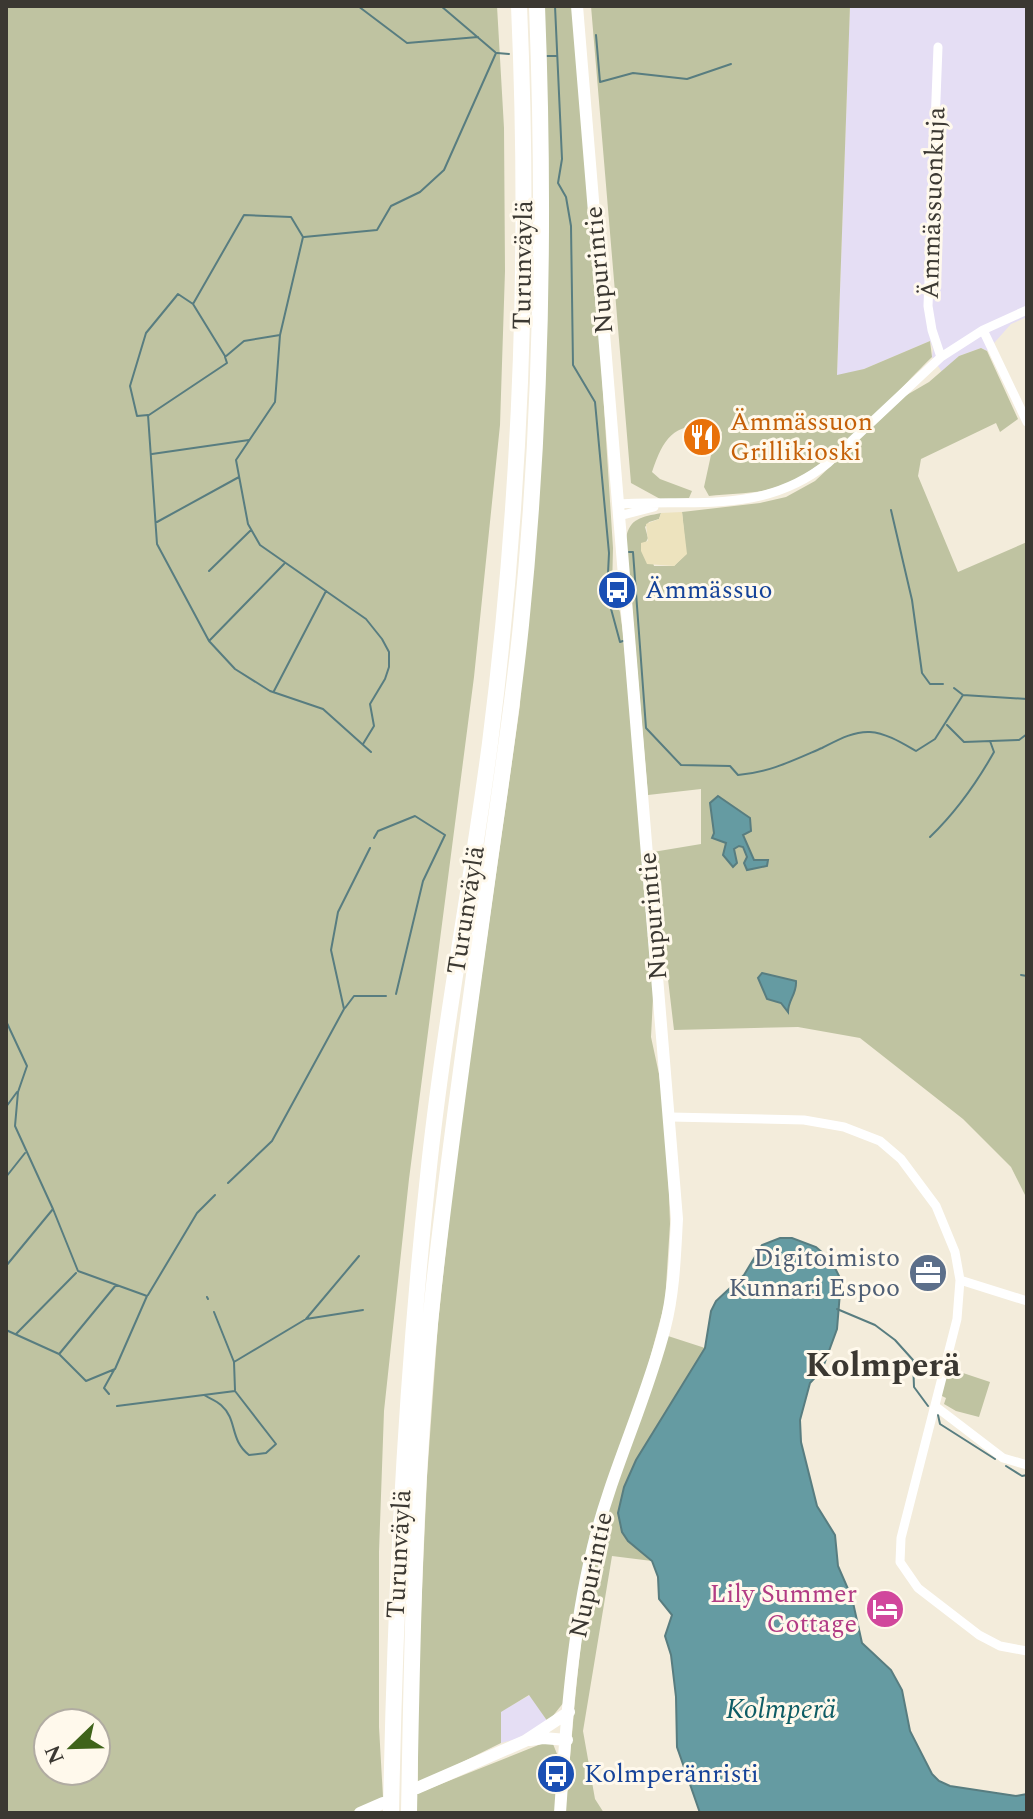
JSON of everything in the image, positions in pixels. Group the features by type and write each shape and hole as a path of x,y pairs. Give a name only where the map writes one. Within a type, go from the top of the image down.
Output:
{"highway":[{"name":"Turunväylä","path":"387,1808 400,1524 428,1172 490,742 512,524 524,202 519,6"},
{"name":"Turunväylä","path":"409,1813 416,1539 433,1299 451,1141 509,728 530,524 541,215 537,6"}],"main road":[{"name":"Nupurintie","path":"560,1813 578,1623 593,1547 665,1326 675,1271 677,1219 577,6"},
{"path":"417,1788 525,1741 569,1712"},
{"path":"525,1741 543,1738 567,1740"},
{"path":"360,1813 387,1808"}],"street":[{"name":"Ämmässuonkuja","path":"938,47 928,306 941,357"},
{"path":"618,510 762,497 809,478 941,357 983,330 1027,310"},
{"path":"983,330 1027,422"},
{"path":"670,1117 804,1120 844,1127 880,1141 901,1159 936,1206 955,1252 960,1280 957,1319 901,1538 900,1562 918,1588 979,1635 1000,1646 1027,1651"},
{"path":"960,1280 1027,1301"},
{"path":"935,1406 1003,1458 1027,1465"}],"shaded area":[{"path":"850,6 1027,6 1027,317 1011,324 987,351 981,348 959,356 942,372 932,357 930,341 864,369 837,376"},
{"path":"530,1695 548,1722 516,1739 501,1743 500,1712"}],"green space":[{"path":"6,6 497,6 504,128 505,271 500,425 474,677 409,1179 384,1411 379,1552 379,1727 383,1797 350,1813 6,1813"},
{"path":"544,6 572,6 600,345 613,548 612,591 620,612 623,633 654,978 651,1037 667,1132 670,1224 665,1302 648,1366 596,1521 564,1702 548,1722 529,1695 501,1712 501,1743 418,1784 418,1680 438,1323 456,1156 520,705"},
{"path":"591,6 850,6 837,375 864,369 930,341 932,357 836,452 792,481 763,491 709,496 704,487 711,455 722,432 710,423 687,427 671,436 652,472 660,479 692,491 689,498 662,500 631,483"},
{"path":"981,348 987,351 1018,419 1000,432 996,423 921,459 918,476 958,572 1027,542 1027,1199 1011,1167 963,1119 860,1038 798,1027 674,1030 653,852 701,844 701,789 648,795 626,539 633,523 642,517 661,513 659,519 645,527 646,542 654,566 674,566 686,554 682,512 786,497 815,481 905,396 929,382 959,356"},
{"path":"668,1336 705,1348 636,1460 624,1487 644,1554 652,1561 612,1556 583,1731 595,1799 604,1813 565,1813 580,1649 590,1583 613,1497"},
{"path":"948,1368 990,1382 979,1417 944,1404 946,1398 940,1395"},
{"path":"546,1742 553,1744 557,1754 556,1813 417,1813 416,1794"}],"sand":[{"path":"682,512 687,554 674,566 647,564 641,551 641,543 648,541 646,524 659,519 661,513"}],"water":[{"path":"718,796 750,818 751,831 743,835 754,860 768,860 767,866 747,870 744,863 747,857 743,847 739,846 734,849 737,863 733,867 723,855 726,843 712,838 710,803"},
{"path":"762,973 796,981 788,1012 781,1003 767,999 758,978"},
{"name":"Kolmperä","path":"780,1238 792,1238 816,1247 831,1260 841,1280 837,1329 822,1370 810,1383 800,1420 801,1442 817,1506 835,1535 838,1566 852,1598 862,1643 891,1670 902,1690 910,1731 932,1774 950,1786 1016,1796 1027,1794 1027,1813 700,1813 677,1747 676,1697 671,1655 665,1636 672,1615 659,1599 658,1577 652,1561 628,1541 622,1532 618,1513 624,1487 636,1460 705,1348 711,1311 716,1301 744,1275 762,1245"}],"waterway":[{"path":"358,6 407,43 478,37"},
{"path":"441,6 495,52"},
{"path":"555,6 562,159 558,183 566,197 571,226 573,365 595,402 609,553 607,594 620,642 623,641"},
{"path":"596,35 600,82 633,73 687,79 731,64"},
{"path":"304,237 377,230 391,206 420,192 444,170 496,53"},
{"path":"497,53 509,54"},
{"path":"547,56 557,56"},
{"path":"303,237 291,217 244,215 193,304 178,294 146,333 130,386 137,416 148,415 157,544 209,641 235,669 270,691 323,709 371,752"},
{"path":"303,237 280,335 275,402 236,460 248,524 260,545 366,619 389,652 385,679 370,704 374,726 363,744"},
{"path":"193,304 225,356"},
{"path":"149,415 227,363 225,357 244,341 280,335"},
{"path":"152,454 249,440"},
{"path":"157,522 239,477"},
{"path":"891,510 912,600 922,673 930,684 943,684"},
{"path":"209,571 251,530"},
{"path":"629,552 633,552 646,728 681,765 730,766 738,775 749,774 781,765 864,732 888,736 916,751 935,739 963,695"},
{"path":"210,640 284,564"},
{"path":"274,691 326,591"},
{"path":"954,688 963,695 1027,699"},
{"path":"947,725 964,742 1019,740 1027,734"},
{"path":"930,837 980,775 994,752 990,741"},
{"path":"374,838 378,831 415,816 445,835 423,881 396,994"},
{"path":"228,1183 272,1141 344,1009 331,950 338,912 370,848"},
{"path":"1021,975 1027,976"},
{"path":"345,1008 354,996 386,996"},
{"path":"6,1021 27,1066 18,1092 15,1126 78,1271 147,1296 115,1369 86,1381 59,1354 6,1330"},
{"path":"6,1107 17,1092"},
{"path":"6,1177 25,1153"},
{"path":"148,1295 197,1213 215,1195"},
{"path":"6,1266 53,1209"},
{"path":"306,1319 359,1256"},
{"path":"16,1334 76,1273"},
{"path":"60,1353 116,1285"},
{"path":"837,1309 875,1325 895,1340 913,1360 914,1387 928,1406"},
{"path":"234,1362 306,1319 363,1310"},
{"path":"214,1312 234,1362 235,1390"},
{"path":"109,1394 104,1388 114,1370"},
{"path":"117,1406 235,1391 276,1444 266,1453 249,1455 239,1443 226,1411 204,1395"},
{"path":"938,1415 940,1424 995,1459"},
{"path":"1006,1466 1022,1476 1027,1475"}],"place":[{"name":"Ämmässuon Grillikioski","path":"702,437"},
{"name":"Ämmässuo","path":"617,590"},
{"name":"Digitoimisto Kunnari Espoo","path":"928,1273"},
{"name":"Lily Summer Cottage","path":"885,1609"},
{"name":"Kolmperänristi","path":"556,1774"}],"district":[{"name":"Kolmperä","path":"883,1366"}]}
